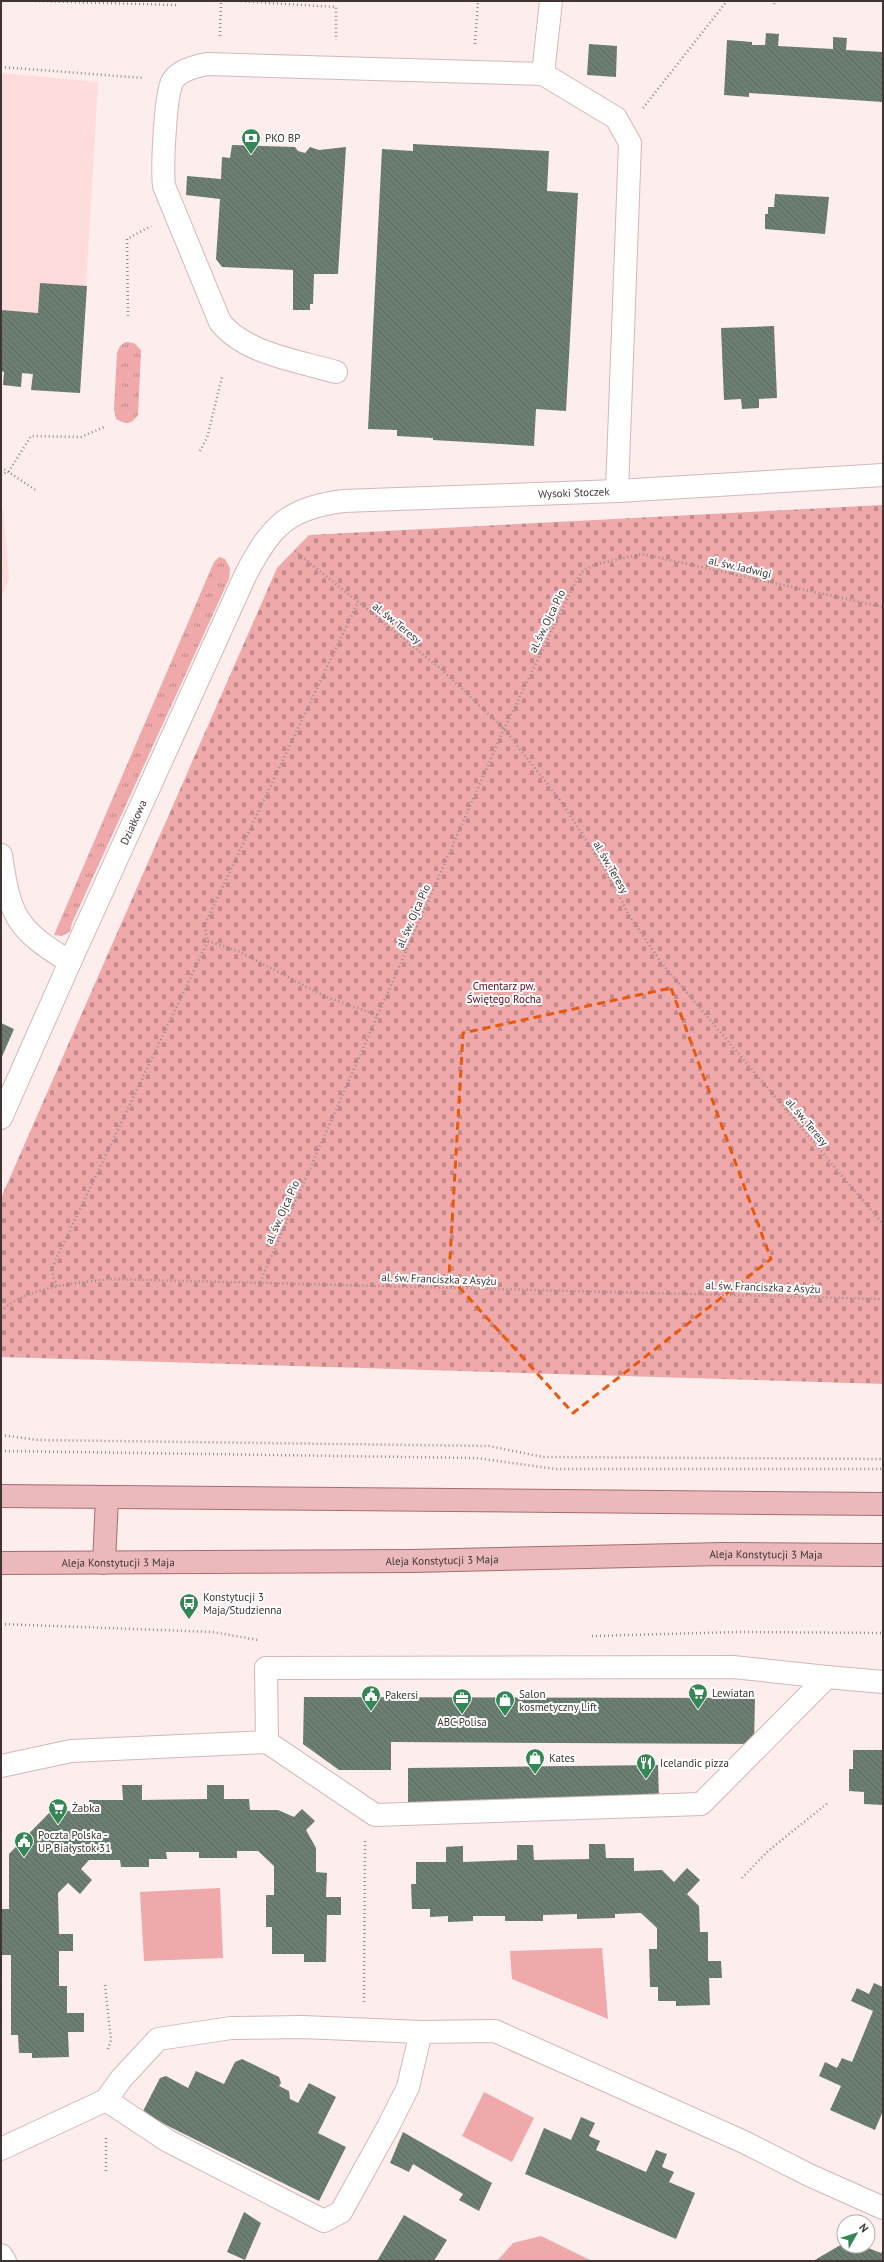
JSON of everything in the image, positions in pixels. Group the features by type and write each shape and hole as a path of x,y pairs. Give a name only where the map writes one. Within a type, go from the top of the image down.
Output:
{"main road":[{"path":"1,1496 883,1504"},
{"path":"104,1563 107,1498"},
{"name":"Aleja Konstytucji 3 Maja","path":"1,1563 412,1561 723,1554 883,1555"}],"street":[{"path":"543,74 551,1"},
{"path":"336,372 252,347 226,330 220,322 164,186 163,163 169,94 173,81 188,69 199,65 543,74 616,118 630,143 617,491"},
{"name":"Wysoki Stoczek","path":"273,531 288,518 308,507 343,501 617,491 883,475"},
{"name":"Działkowa","path":"1,1118 246,574 273,531"},
{"path":"1,855 5,881 14,914 25,929 40,944 70,962"},
{"path":"267,1742 266,1668 733,1667 883,1682"},
{"path":"1,1766 71,1751 267,1742 375,1815 702,1804 827,1677"},
{"path":"1,2149 106,2100 121,2079 158,2039 231,2028 302,2027 421,2032 495,2031 744,2142 809,2175 883,2208"},
{"path":"106,2100 168,2140 324,2221 341,2212 408,2087 421,2032"},
{"path":"1,2255 5,2261"}],"path":[{"path":"35,1 176,5 176,1"},
{"path":"219,65 221,1"},
{"path":"237,1 336,7 336,68"},
{"path":"278,1 281,4"},
{"path":"473,72 478,1"},
{"path":"624,132 727,1"},
{"path":"1,67 173,81"},
{"path":"127,239 128,316"},
{"path":"200,451 207,438 222,377"},
{"path":"1,475 9,471 31,436 81,437 104,427"},
{"path":"1,467 9,471 37,492"},
{"name":"al. św. Teresy","path":"294,550 441,669 504,729 560,800 603,866 629,916 660,961 883,1224"},
{"name":"al. św. Jadwigi","path":"593,565 632,555 651,556 883,607"},
{"name":"al. św. Ojca Pio","path":"260,1282 504,729 575,583 582,572 593,565"},
{"path":"57,1286 51,1270 208,941 204,926 358,602"},
{"path":"208,941 238,951 324,996 378,1015"},
{"name":"al. św. Franciszka z Asyżu","path":"1,1311 11,1302 57,1286 109,1279 883,1299"},
{"path":"1,1435 38,1440 489,1446 543,1457 883,1459"},
{"path":"1,1452 476,1458 556,1469 883,1469"},
{"path":"1,1624 213,1632 262,1641"},
{"path":"588,1636 738,1632 883,1633"},
{"path":"742,1878 768,1851 829,1802"},
{"path":"365,1808 363,1990 365,2030"},
{"path":"105,1985 111,2040 107,2053"}],"highlighted area":[{"path":"671,988 771,1259 573,1413 449,1276 463,1033"}],"shaded area":[{"path":"1,73 98,82 80,393 31,390 32,374 22,374 21,387 3,385 4,372 1,371"},
{"path":"1,508 3,508 9,579 1,599"}],"green space":[{"path":"126,342 134,343 141,350 138,415 133,421 128,423 116,419 114,409 117,353 120,346"},
{"name":"Cmentarz pw. Świętego Rocha","path":"883,505 883,1384 1,1357 1,1198 277,568 309,535"},
{"path":"219,557 225,559 230,568 229,579 72,923 70,932 61,936 54,935 214,562"},
{"path":"220,1888 223,1958 144,1961 140,1892"},
{"path":"602,1948 608,2019 512,1979 510,1951"},
{"path":"484,2092 534,2118 512,2162 462,2136"},
{"path":"541,2236 592,2261 497,2261 513,2243"}],"building":[{"path":"766,33 779,34 778,46 833,49 833,37 847,38 846,50 883,52 883,102 749,93 749,97 724,95 727,40 752,42 752,45 765,45"},
{"path":"589,44 617,46 616,77 587,75"},
{"path":"413,144 549,151 547,191 578,193 566,411 536,409 534,446 433,440 433,438 397,436 397,430 368,429 382,149 413,151"},
{"path":"232,145 295,147 298,151 305,153 310,147 319,150 346,147 338,274 314,274 313,304 310,304 310,310 293,310 293,270 222,267 216,259 220,199 186,195 187,176 221,179 222,157 230,158"},
{"path":"775,194 829,197 825,234 765,229 765,214 768,214 768,207 774,207"},
{"path":"40,283 87,286 80,393 31,390 33,374 22,373 21,387 3,385 4,372 1,371 1,310 38,313"},
{"path":"774,326 777,398 759,399 759,408 742,409 741,399 724,400 721,328"},
{"path":"1,1023 14,1029 1,1059"},
{"path":"304,1697 755,1698 754,1744 391,1742 391,1770 339,1770 303,1744"},
{"path":"853,1750 883,1750 883,1805 864,1804 864,1792 849,1791 849,1769 853,1769"},
{"path":"658,1765 659,1800 408,1804 408,1768"},
{"path":"122,1785 142,1785 142,1800 207,1799 207,1785 224,1785 224,1799 249,1799 250,1810 278,1810 294,1817 302,1809 315,1821 306,1830 316,1848 316,1872 327,1873 326,1897 341,1897 341,1915 327,1915 326,1962 304,1962 304,1954 272,1954 272,1927 266,1927 266,1895 274,1895 274,1866 258,1851 237,1851 237,1858 199,1858 199,1852 166,1852 167,1859 149,1859 149,1867 121,1867 120,1860 89,1860 81,1869 92,1880 80,1894 68,1883 58,1893 59,1934 73,1934 73,1951 59,1951 59,1986 67,1986 67,2013 84,2013 84,2032 68,2032 69,2057 32,2058 32,2053 19,2053 18,2035 11,2035 11,1955 1,1955 1,1909 9,1909 9,1854 51,1811 89,1811 89,1800 123,1800"},
{"path":"589,1844 605,1844 606,1858 634,1858 634,1871 662,1870 674,1882 687,1868 700,1880 687,1894 699,1906 700,1932 708,1932 708,1961 721,1961 722,1978 709,1978 710,2005 676,2006 676,2001 658,2001 658,1987 650,1987 649,1949 657,1949 657,1928 641,1913 615,1914 615,1918 577,1919 577,1914 543,1915 543,1921 505,1921 505,1916 473,1916 473,1921 448,1922 448,1916 430,1917 430,1909 412,1909 411,1884 416,1884 416,1862 446,1862 446,1847 463,1846 463,1862 517,1860 517,1845 533,1845 534,1860 589,1859"},
{"path":"874,1983 883,1987 883,2111 875,2130 830,2110 841,2086 819,2076 825,2062 837,2068 842,2058 852,2062 873,2011 851,2001 857,1988 869,1994"},
{"path":"242,2059 279,2077 281,2083 279,2086 289,2091 290,2099 298,2103 309,2083 336,2097 318,2133 346,2147 319,2201 142,2113 160,2078 166,2076 188,2088 196,2071 224,2084 235,2062"},
{"path":"581,2117 595,2123 589,2136 600,2141 596,2150 646,2172 656,2150 667,2154 662,2167 674,2172 669,2182 695,2193 676,2239 525,2174 544,2128 571,2140"},
{"path":"403,2132 492,2183 479,2211 459,2200 463,2194 413,2164 409,2172 390,2163"},
{"path":"244,2212 261,2223 245,2260 227,2252"},
{"path":"404,2215 447,2240 434,2261 377,2261"},
{"path":"836,2248 836,2254 876,2254 876,2251 881,2253 883,2249 883,2261 813,2261"}],"place":[{"name":"PKO BP","path":"251,155"},
{"name":"Konstytucji 3 Maja/Studzienna","path":"189,1620"},
{"name":"Lewiatan","path":"698,1710"},
{"name":"Pakersi","path":"371,1712"},
{"name":"ABC Polisa","path":"462,1715"},
{"name":"Salon kosmetyczny Lift","path":"505,1717"},
{"name":"Kates","path":"535,1775"},
{"name":"Icelandic pizza","path":"646,1780"},
{"name":"Żabka","path":"58,1825"},
{"name":"Poczta Polska - UP Białystok 31","path":"24,1858"}]}
